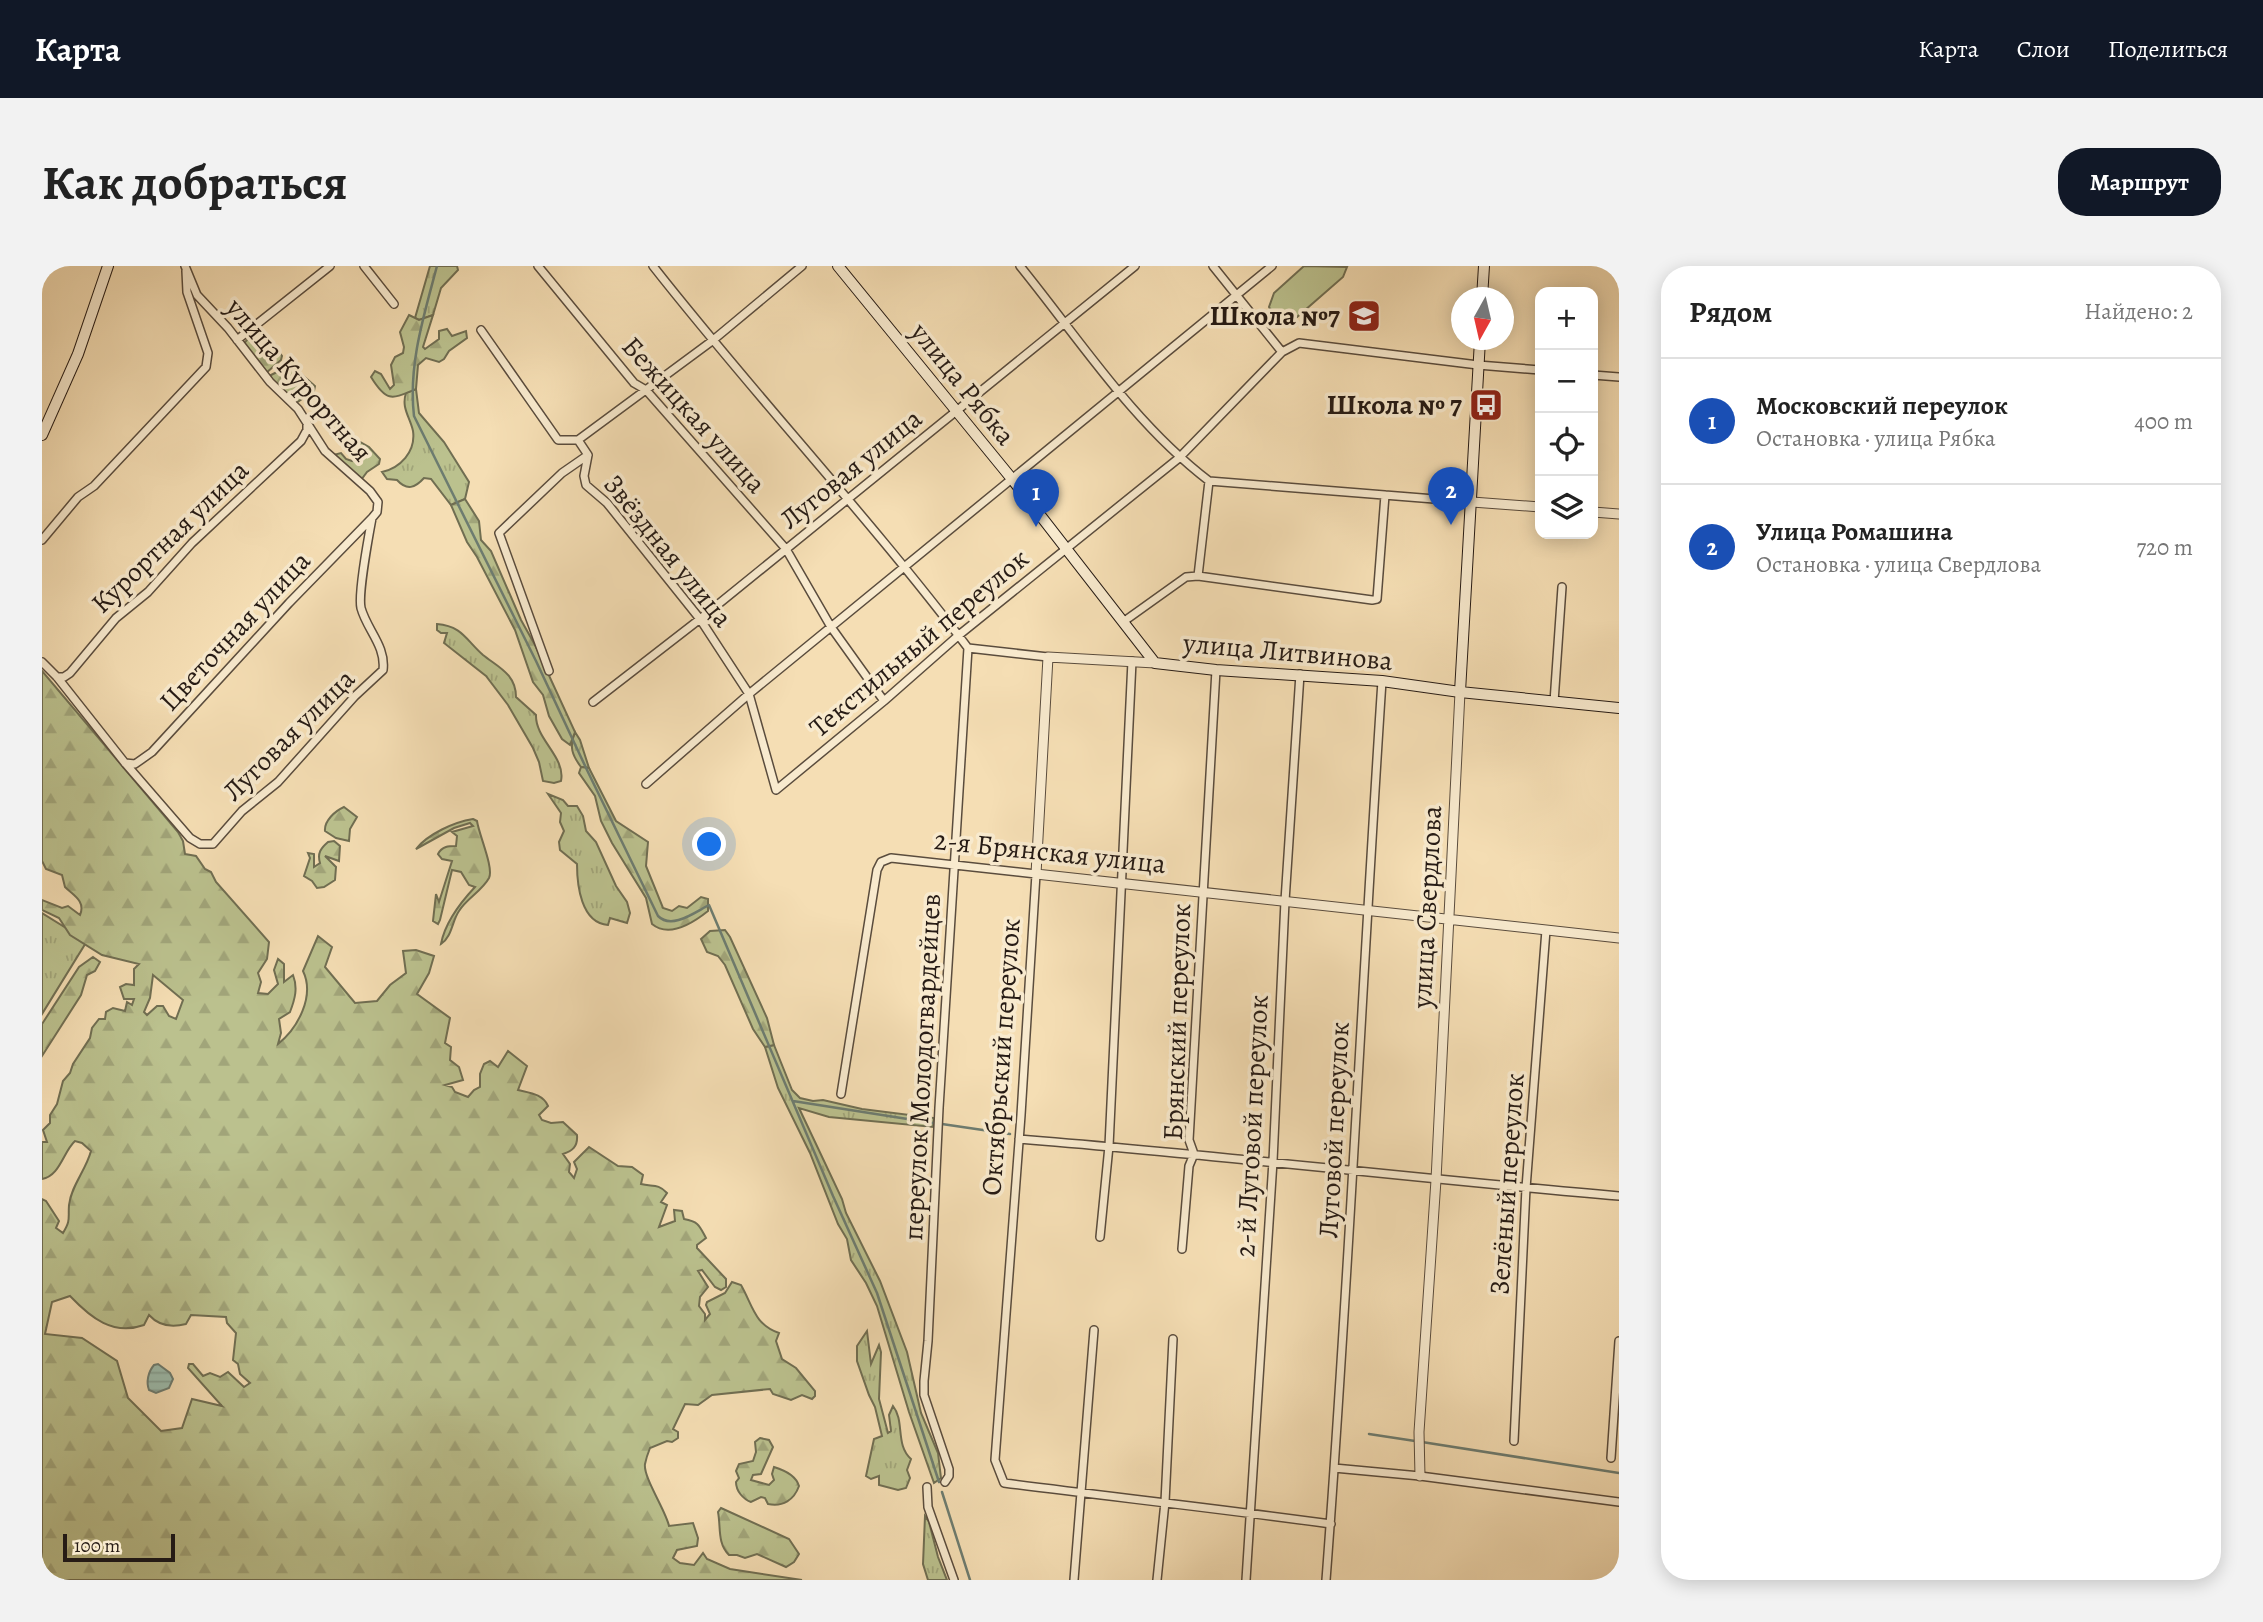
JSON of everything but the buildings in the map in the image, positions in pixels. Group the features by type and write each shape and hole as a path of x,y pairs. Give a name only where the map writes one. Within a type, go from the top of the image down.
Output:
{"main road":[{"path":"42,435 78,354 108,266"},
{"name":"улица Рябка","path":"838,266 1012,480 1155,663"},
{"path":"1483,287 1484,266"},
{"name":"улица Свердлова","path":"1460,692 1479,350"},
{"name":"улица Литвинова","path":"1155,663 1216,670 1382,681 1460,692 1619,708"}],"street":[{"path":"237,340 330,266"},
{"path":"364,266 394,304"},
{"name":"Бежицкая улица","path":"538,266 634,383 646,390 786,549 831,627 884,701"},
{"path":"653,266 712,341 847,499 968,648"},
{"path":"481,330 558,440 578,440 712,341 802,266"},
{"path":"1020,266 1118,392 1179,458 1209,481 1535,508"},
{"name":"Луговая улица","path":"593,702 700,619 1135,266"},
{"path":"1213,266 1282,352 1299,343 1535,370"},
{"path":"646,784 749,694 1272,266"},
{"path":"42,540 78,497 94,485 206,368 208,353 187,292 185,268"},
{"name":"улица Курортная","path":"185,268 197,295 307,422 325,451 377,497 377,512 372,518"},
{"name":"Текстильный переулок","path":"776,790 959,635 1179,458 1282,352"},
{"path":"1598,375 1619,377"},
{"name":"Курортная улица","path":"57,677 70,673 116,618 148,592 192,543 301,441 307,430 307,422"},
{"name":"Звёздная улица","path":"578,440 588,455 584,476 586,485 607,503 700,619 749,694 776,790"},
{"path":"549,671 499,533 562,473 588,455"},
{"path":"1198,576 1209,481"},
{"path":"1123,622 1186,577 1198,576 1377,599 1385,495"},
{"path":"1598,512 1619,514"},
{"name":"Луговая улица","path":"125,763 190,838 200,845 213,844 218,840 242,811 278,782 355,696 381,675 383,654 361,601 372,518"},
{"name":"Цветочная улица","path":"125,763 135,764 152,752 213,689 289,603 372,518"},
{"path":"1554,702 1562,587"},
{"name":"улица Литвинова","path":"968,648 1048,657 1155,663"},
{"name":"переулок Молодогвардейцев","path":"945,1482 950,1476 949,1469 924,1395 924,1381 968,648"},
{"name":"Октябрьский переулок","path":"1048,657 1019,1139 995,1460 1004,1483 1080,1494"},
{"path":"1100,1237 1109,1146 1132,661"},
{"path":"42,662 125,763"},
{"name":"Брянский переулок","path":"1182,1249 1189,1166 1194,1154 1189,1140 1216,670"},
{"name":"2-й Луговой переулок","path":"1246,1580 1300,674"},
{"name":"Луговой переулок","path":"1326,1580 1382,681"},
{"name":"улица Свердлова","path":"1420,1476 1419,1432 1436,1180 1460,692"},
{"name":"2-я Брянская улица","path":"841,1094 877,870 881,862 891,859 1619,938"},
{"name":"Зелёный переулок","path":"1514,1441 1526,1188 1546,930"},
{"path":"1019,1139 1273,1161 1436,1180 1619,1196"},
{"path":"1073,1580 1094,1330"},
{"path":"1157,1580 1165,1502 1173,1339"},
{"path":"1611,1458 1619,1341"},
{"path":"1334,1468 1420,1476 1619,1502"},
{"path":"927,1487 926,1499 930,1515 954,1580"},
{"path":"1080,1494 1165,1502 1331,1524"}],"green space":[{"path":"430,266 457,266 458,270 441,288 433,315 419,320 415,318"},
{"path":"1304,266 1347,267 1343,277 1297,317 1288,319 1277,316 1269,307 1274,293"},
{"path":"409,315 419,320 433,315 423,347 425,349 439,339 439,331 447,329 452,336 466,331 467,338 439,362 426,358 418,365 416,389 401,395 386,395 371,377 375,371 381,374 390,389 394,385 391,365 395,357 403,353 400,332"},
{"path":"255,332 264,332 282,356 266,373 243,344"},
{"path":"291,365 315,386 314,391 296,403 270,385 271,375"},
{"path":"416,389 419,413 444,442 469,482 465,499 451,505 431,479 424,478 408,487 397,480 387,479 382,472 401,463 412,446 413,431 405,408 405,398 406,393"},
{"path":"355,439 369,447 380,459 379,464 361,480 333,455 341,453 352,461 357,456 348,444"},
{"path":"465,499 479,521 481,540 491,551 575,732 570,745 562,739 549,716 543,695 533,682 515,630 467,542 451,505"},
{"path":"437,624 458,631 510,677 516,697 536,715 540,732 559,764 561,781 543,781 533,748 508,705 486,676 444,643 447,633 437,630"},
{"path":"42,671 178,832 185,854 196,856 269,942 267,959 258,973 261,982 258,993 268,994 278,984 274,970 278,959 284,964 284,982 293,975 294,998 290,1012 279,1019 281,1033 278,1044 298,1020 306,1001 303,971 318,936 332,947 325,967 355,1003 377,1001 390,985 406,973 403,951 416,950 434,956 429,973 417,994 450,1018 445,1043 451,1047 450,1060 459,1067 463,1080 445,1085 468,1097 480,1087 480,1074 484,1064 490,1061 498,1067 508,1051 527,1066 518,1090 536,1095 546,1102 548,1106 539,1115 542,1120 551,1123 563,1122 577,1135 574,1148 563,1154 570,1164 569,1172 574,1178 577,1169 574,1162 589,1147 618,1166 632,1167 643,1175 641,1184 664,1190 667,1193 661,1202 667,1205 659,1227 675,1221 674,1210 682,1211 684,1219 698,1225 706,1238 697,1248 726,1279 726,1287 721,1290 715,1287 702,1270 698,1271 708,1287 700,1297 699,1306 705,1314 705,1320 710,1314 707,1302 725,1293 732,1282 741,1285 759,1319 779,1333 776,1341 782,1359 796,1368 815,1391 812,1399 802,1395 791,1400 773,1394 770,1389 712,1395 698,1405 685,1404 673,1429 678,1432 678,1438 650,1448 645,1464 647,1477 669,1526 693,1523 698,1538 697,1546 677,1550 673,1558 680,1563 694,1565 703,1553 707,1559 730,1569 802,1580 42,1580 42,1199 59,1221 56,1228 63,1233 68,1222 73,1191 91,1151 75,1141 57,1169 42,1179 42,1142 47,1142 43,1130 50,1123 50,1115 57,1104 63,1081 90,1038 92,1028 99,1019 105,1019 106,1012 113,1008 125,1011 127,1002 132,1005 134,999 124,999 120,987 126,984 134,985 134,969 139,964 102,955 70,935 59,918 42,910 42,900 62,908 68,906 80,915 81,906 78,899 65,887 62,875 46,869 42,861","holes":["153,975 183,1000 176,1019 169,1016 163,1006 157,1006 147,1015 144,1012 150,998","70,1296 94,1318 122,1328 144,1325 149,1315 157,1322 170,1326 186,1324 191,1315 226,1317 227,1323 236,1333 233,1360 238,1364 240,1374 250,1383 244,1387 228,1372 220,1377 210,1373 203,1376 193,1364 189,1364 188,1368 222,1406 192,1399 182,1428 161,1431 128,1398 117,1361 82,1338 45,1334 52,1302"]},
{"path":"575,732 589,768 581,767 574,755 572,742"},
{"path":"581,767 589,768 616,821 648,842 646,866 663,908 672,911 679,906 687,908 701,897 708,899 708,911 688,924 673,929 666,930 652,924 646,898 601,821 595,796 579,773"},
{"path":"548,794 563,800 568,806 577,806 583,816 586,831 596,842 616,886 627,902 630,913 627,923 610,918 608,925 599,923 586,910 578,882 577,864 560,850 559,842 564,831 560,822 561,813"},
{"path":"344,807 357,817 350,829 349,841 336,838 325,831 331,817"},
{"path":"473,819 477,821 488,859 489,878 462,907 441,944 454,913 475,887 469,885 461,872 452,870 440,920 438,924 433,921 436,894 439,902 452,861 442,859 438,854 448,846 456,846 457,836 452,832 473,826 470,823 454,828 416,849 427,838 442,830"},
{"path":"334,841 340,846 339,861 325,856 336,867 335,880 317,888 304,876 310,858 308,853 314,854 314,867 320,863 319,854 322,849 328,842"},
{"path":"42,913 87,941 42,1014"},
{"path":"725,930 767,1018 774,1045 765,1047 753,1029 725,965 718,956 707,952 701,939 710,931"},
{"path":"93,957 100,962 95,971 87,975 81,995 42,1056 42,1024 79,967"},
{"path":"774,1045 792,1090 800,1098 934,1118 933,1127 829,1117 799,1108 880,1281 907,1352 921,1413 938,1453 941,1478 934,1483 877,1306 851,1260 847,1239 778,1088 765,1047"},
{"path":"867,1331 871,1364 879,1345 881,1352 879,1399 888,1433 891,1431 889,1415 893,1406 899,1419 903,1447 911,1459 907,1470 910,1478 906,1488 898,1490 879,1485 879,1476 871,1479 866,1476 874,1439 882,1436 875,1407 857,1361 857,1346"},
{"path":"760,1438 769,1440 773,1447 761,1474 753,1475 751,1480 769,1485 774,1480 774,1467 789,1474 799,1486 791,1499 783,1503 768,1504 765,1498 761,1497 751,1502 737,1489 736,1482 739,1478 736,1471 739,1464 753,1461 755,1442"},
{"path":"721,1508 789,1539 799,1554 794,1562 786,1567 757,1554 745,1558 729,1555 721,1540 718,1512"},
{"path":"925,1516 947,1580 928,1580 923,1564"}],"shaded area":[{"path":"158,1364 170,1373 173,1379 169,1388 156,1393 149,1390 148,1380 152,1368"}],"waterway":[{"path":"437,266 415,359 414,416 536,661 658,916 664,920 677,921 709,905 877,1293 939,1482"},
{"path":"793,1101 933,1123"},
{"path":"942,1124 1010,1134"},
{"path":"1369,1434 1415,1441"},
{"path":"1422,1442 1619,1473"},
{"path":"942,1492 970,1580"}],"place":[{"name":"Школа №7","path":"1364,316"},
{"name":"Школа № 7","path":"1486,405"},
{"name":"Улица Ромашина","path":"1451,525"},
{"name":"Московский переулок","path":"1036,527"}]}
